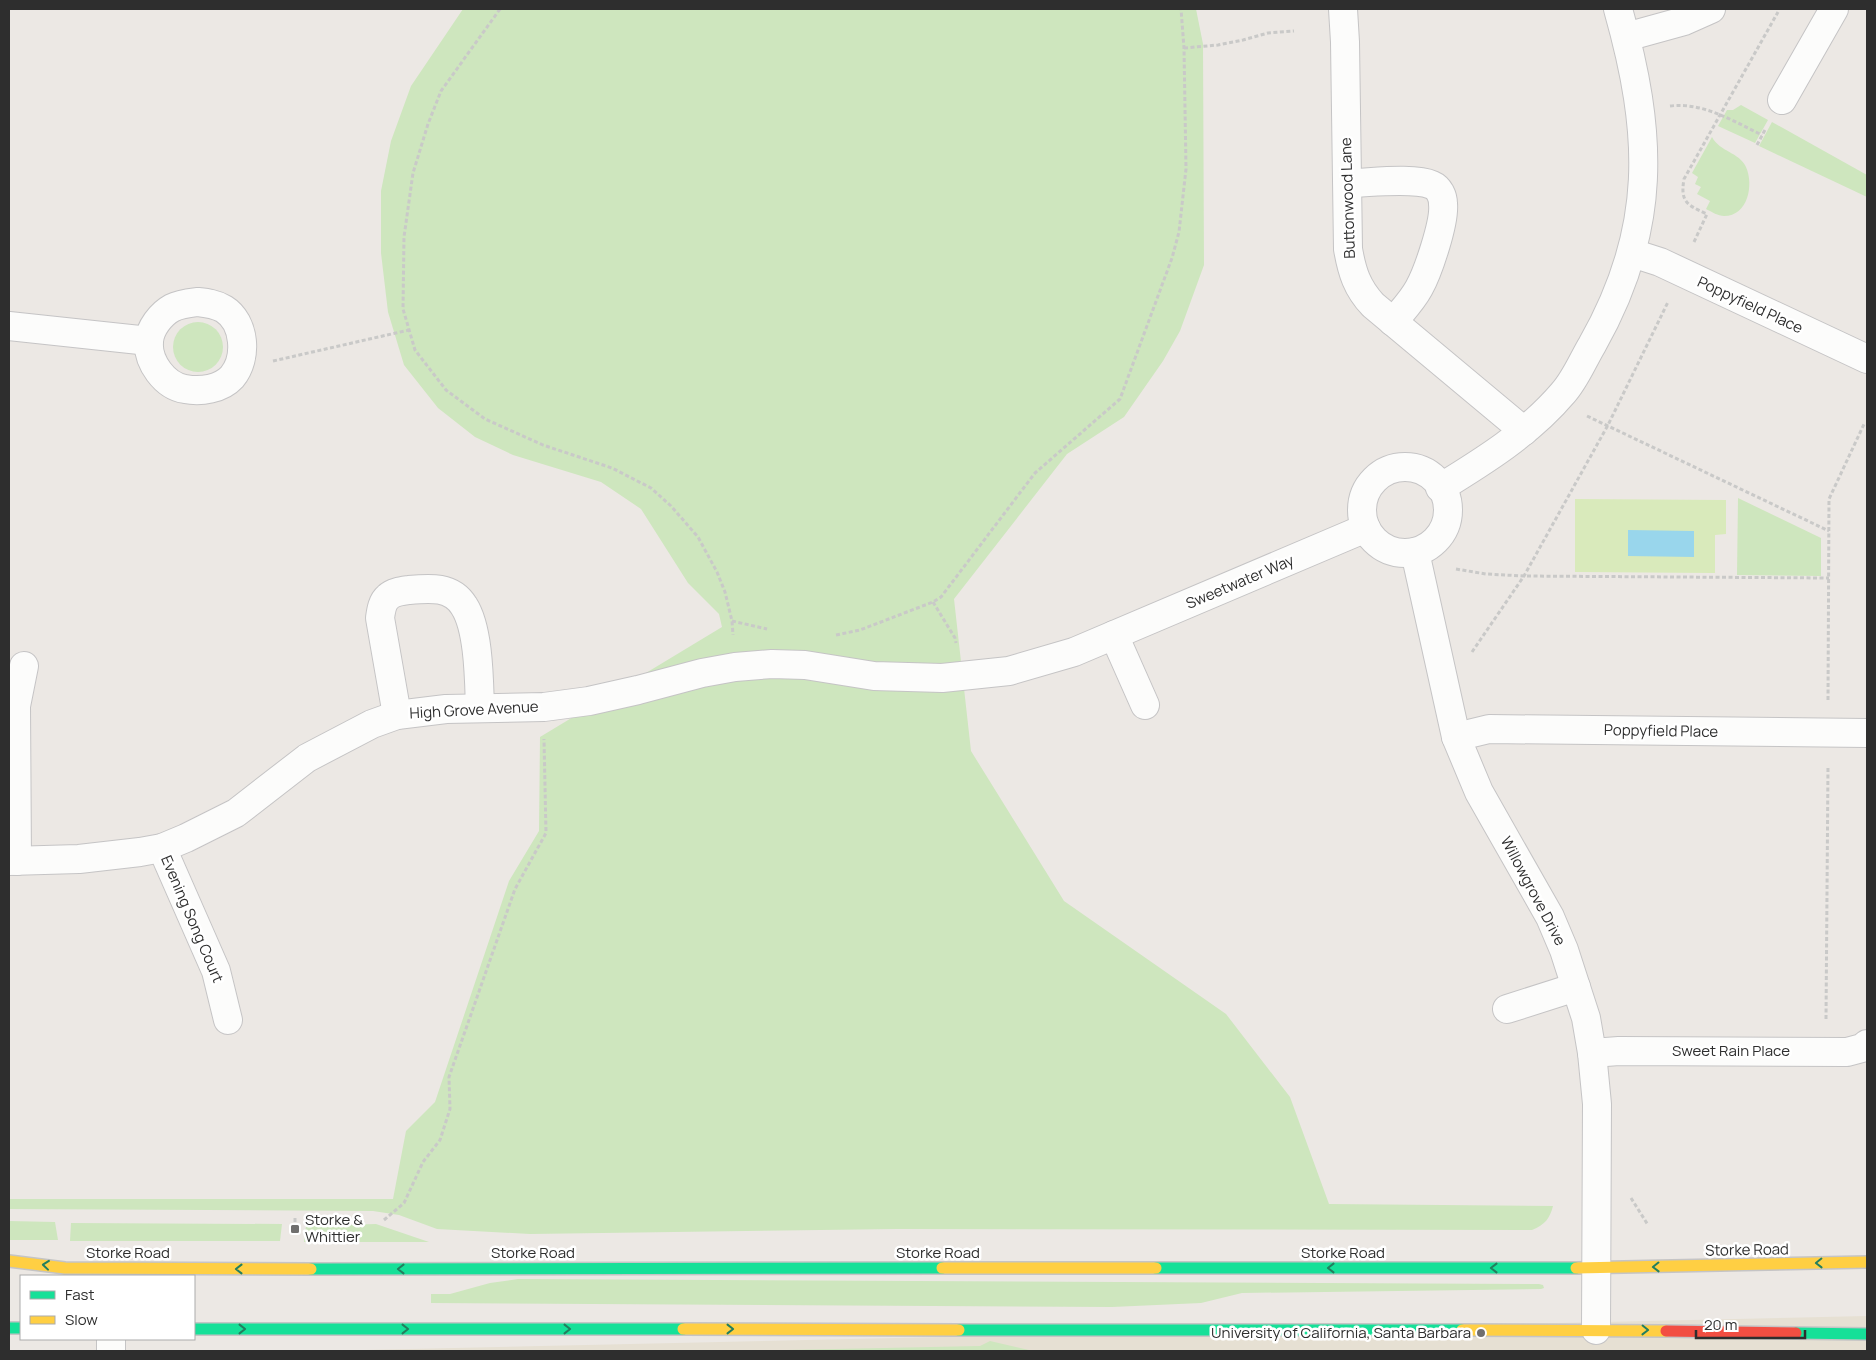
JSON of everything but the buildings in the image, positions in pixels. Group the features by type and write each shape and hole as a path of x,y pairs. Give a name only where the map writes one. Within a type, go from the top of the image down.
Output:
{"main road":[{"name":"Storke Road","path":"9,1261 112,1272 1596,1268 1867,1262"},
{"path":"195,1329 1596,1330 1867,1334"}],"street":[{"name":"Buttonwood Lane","path":"1342,9 1345,42 1348,249 1351,269 1363,294 1393,322 1524,431"},
{"path":"1440,488 1502,449 1524,431 1564,392 1605,321 1632,253 1640,214 1644,146 1637,85 1618,9"},
{"path":"1626,37 1684,21 1711,9"},
{"path":"1776,110 1834,9"},
{"path":"1348,183 1421,182 1433,185 1442,195 1444,205 1438,234 1419,287 1410,302 1393,322"},
{"name":"Poppyfield Place","path":"1632,253 1660,262 1867,359"},
{"path":"198,302 212,303 225,309 234,319 242,334 239,366 231,378 220,385 199,391 183,389 169,382 158,371 151,357 149,341 153,327 162,315 173,307 198,302"},
{"path":"9,326 149,341"},
{"path":"1400,467 1413,468 1426,473 1436,481 1440,488 1448,508 1446,523 1439,536 1428,546 1414,552 1400,553 1386,549 1374,540 1366,528 1362,515 1363,501 1372,484 1387,471 1400,467"},
{"name":"Sweetwater Way","path":"942,678 1010,671 1074,652 1366,528"},
{"name":"Willowgrove Drive","path":"1414,552 1456,737 1478,792 1550,918 1564,950 1586,1018 1592,1052 1597,1104 1596,1330"},
{"path":"397,715 380,618 382,607 387,597 397,592 424,588 437,588 449,591 458,597 466,607 476,650 480,708"},
{"path":"1114,635 1145,705"},
{"name":"High Grove Avenue","path":"13,861 79,860 162,848 236,813 308,758 372,724 397,715 480,708 544,707 589,701 702,673 736,667 772,664 805,665 874,676 942,678"},
{"path":"13,861 16,706 24,666"},
{"name":"Poppyfield Place","path":"1456,737 1489,729 1867,733"},
{"name":"Evening Song Court","path":"162,848 216,971 228,1020"},
{"path":"1508,1008 1576,986"},
{"name":"Sweet Rain Place","path":"1592,1052 1619,1050 1847,1052 1862,1048 1867,1044"}],"path":[{"path":"500,9 441,91 412,173 404,237 404,309 415,350 446,390 485,419 544,445 612,468 651,488 672,506 698,537 717,572 725,592 732,621 736,667"},
{"path":"830,636 860,630 934,602 941,597 1035,473 1120,399 1172,258 1179,232 1186,169 1184,48 1181,9"},
{"path":"1693,244 1707,214 1690,207 1684,200 1682,191 1684,179 1778,12"},
{"path":"1184,48 1218,45 1268,33 1294,31"},
{"path":"1670,106 1693,106 1720,115 1762,135"},
{"path":"1757,145 1776,110"},
{"path":"1469,656 1524,576 1608,425 1668,302"},
{"path":"239,366 263,363 409,330"},
{"path":"1584,414 1829,531"},
{"path":"1828,703 1829,499 1866,422"},
{"path":"1456,569 1486,574 1524,576 1829,578"},
{"path":"934,602 955,638 956,645"},
{"path":"732,621 768,630"},
{"path":"384,1220 404,1203 423,1162 440,1140 450,1109 449,1076 514,890 546,833 544,738"},
{"path":"1826,1020 1828,764"},
{"path":"1629,1194 1648,1225"},
{"path":"295,1218 295,1229"}],"shaded area":[{"name":"University of California, Santa Barbara","path":"1867,1316 1867,1351 321,1351"}],"green space":[{"path":"463,9 1196,9 1203,44 1204,265 1180,331 1163,361 1124,417 1067,454 954,599 971,751 1064,901 1226,1014 1290,1097 1329,1204 1553,1206 1544,1223 1532,1230 897,1229 530,1234 437,1229 399,1215 373,1211 9,1209 9,1199 393,1199 406,1131 435,1102 509,881 539,831 540,737 722,627 719,614 688,583 641,509 601,482 513,455 475,437 438,408 404,365 388,312 381,253 381,191 391,141 411,86"},
{"path":"1741,105 1768,120 1755,143 1718,126 1727,110 1733,110"},
{"path":"1772,122 1867,175 1867,197 1759,146"},
{"path":"1712,137 1715,142 1743,162 1748,174 1749,190 1747,198 1739,211 1732,215 1722,216 1706,209 1710,201 1697,194 1701,187 1695,184 1698,177 1692,173"},
{"path":"193,322 203,322 216,329 223,342 223,352 216,365 203,372 193,372 184,368 177,361 173,352 173,342 177,333 184,326"},
{"path":"1738,498 1821,538 1821,576 1737,575"},
{"path":"1575,499 1726,500 1726,534 1715,535 1715,573 1575,572"},
{"path":"9,1221 55,1222 58,1240 9,1240"},
{"path":"71,1223 282,1224 280,1241 70,1241"},
{"path":"376,1224 429,1242 304,1242 306,1226"},
{"path":"518,1279 1539,1284 1543,1285 1544,1288 1242,1293 1201,1303 1112,1307 431,1303 431,1294 450,1294 490,1283"},
{"path":"990,1341 1033,1351 732,1351 980,1346"}],"water":[{"path":"1628,530 1694,531 1694,557 1628,556"}],"traffic: fast":[{"path":"311,1269 942,1268"},
{"path":"1156,1268 1576,1268"},
{"path":"9,1328 20,1328"},
{"path":"195,1329 683,1329"},
{"path":"959,1330 1462,1330"},
{"path":"1796,1333 1867,1334"}],"traffic: slow":[{"path":"9,1261 65,1268 311,1269"},
{"path":"1576,1268 1867,1262"},
{"path":"942,1268 1156,1268"},
{"path":"683,1329 959,1330"},
{"path":"1462,1330 1666,1331"}],"traffic: jam":[{"path":"1666,1331 1796,1333"}],"place":[{"name":"Storke & Whittier","path":"295,1229"},
{"name":"University of California, Santa Barbara","path":"1481,1333"}]}
